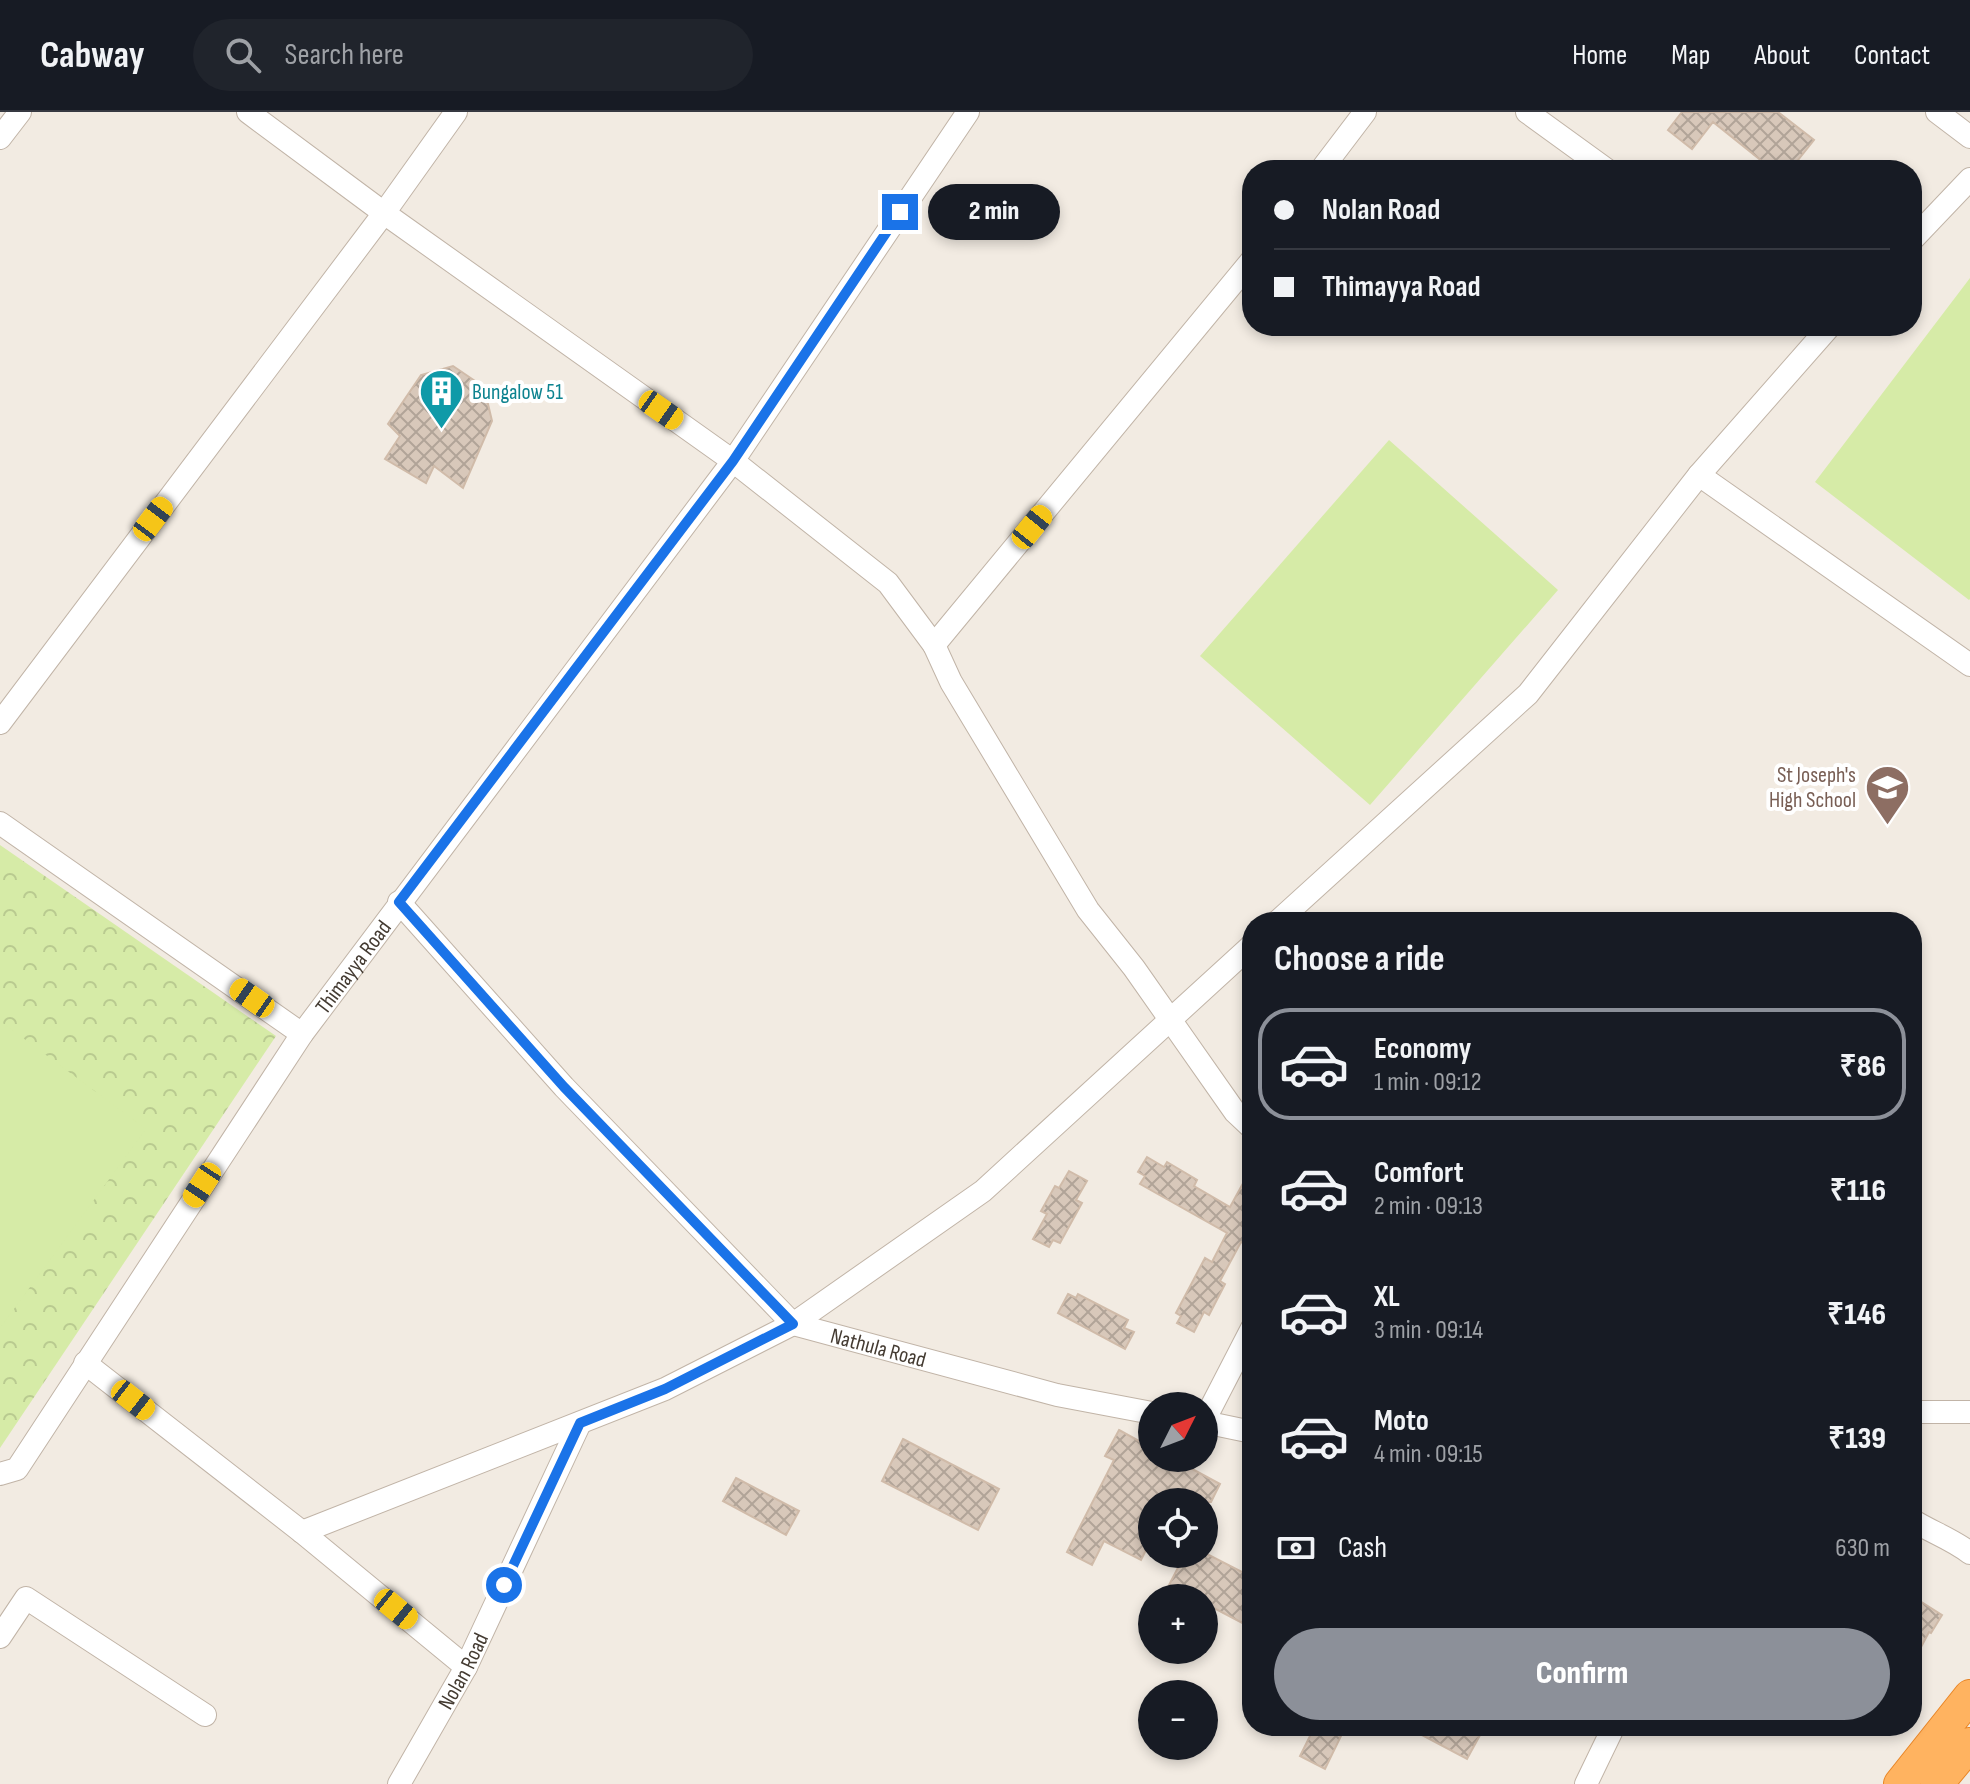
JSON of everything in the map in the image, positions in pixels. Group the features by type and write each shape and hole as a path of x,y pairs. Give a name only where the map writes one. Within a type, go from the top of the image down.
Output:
{"highway":[{"path":"1900,1784 1970,1696"},
{"path":"1937,1784 1970,1744"}],"street":[{"path":"0,138 20,112"},
{"path":"248,112 384,213 733,461 888,583 934,645 951,682 1088,910 1134,968 1242,1119"},
{"path":"0,723 384,213 456,112"},
{"name":"Thimayya Road","path":"0,1474 17,1469 302,1034 733,461 968,112"},
{"path":"1329,160 1365,112"},
{"path":"1527,112 1593,160"},
{"path":"1937,112 1970,137"},
{"path":"1922,229 1970,179"},
{"path":"934,645 1242,272"},
{"path":"1288,912 1528,694 1699,475 1819,336"},
{"path":"1699,475 1970,665"},
{"path":"0,823 302,1034"},
{"path":"399,902 564,1087 793,1324"},
{"path":"302,1532 665,1389 793,1324 983,1191 1242,954"},
{"name":"Nathula Road","path":"793,1324 1057,1395 1138,1410"},
{"path":"1218,1395 1242,1348"},
{"path":"85,1363 302,1532 466,1667"},
{"path":"1922,1412 1970,1412"},
{"name":"Nolan Road","path":"399,1784 466,1667 580,1423"},
{"path":"1218,1425 1242,1430"},
{"path":"1922,1526 1970,1553"},
{"path":"0,1637 26,1598 205,1715"},
{"path":"1586,1784 1609,1736"}],"green space":[{"path":"1970,278 1970,599 1969,600 1815,482"},
{"path":"1389,440 1558,590 1370,805 1200,656"},
{"path":"0,845 276,1036 0,1448"},
{"path":"0,1021 146,1129 0,1328"}],"building":[{"path":"1682,112 1778,112 1814,140 1798,160 1760,160 1713,122 1692,149 1668,130"},
{"name":"Bungalow 51","path":"453,366 484,387 492,421 463,488 434,466 426,483 385,459 400,436 388,424 421,375"},
{"path":"1147,1157 1164,1167 1167,1162 1197,1180 1194,1186 1230,1207 1242,1185 1242,1242 1220,1281 1225,1284 1209,1315 1204,1312 1194,1332 1177,1323 1181,1316 1176,1313 1205,1258 1212,1262 1227,1233 1140,1184 1145,1176 1138,1172"},
{"path":"1069,1171 1087,1181 1076,1200 1082,1203 1060,1243 1053,1240 1049,1247 1033,1239 1047,1214 1041,1211 1055,1186 1059,1188"},
{"path":"1068,1294 1076,1298 1078,1294 1128,1320 1124,1328 1134,1332 1125,1349 1058,1313"},
{"path":"1119,1430 1138,1440 1138,1472 1198,1472 1220,1484 1218,1488 1138,1488 1138,1558 1104,1541 1092,1565 1067,1552 1114,1460 1105,1456"},
{"path":"903,1439 999,1489 978,1530 882,1481"},
{"path":"736,1478 799,1511 786,1535 723,1501"},
{"path":"1218,1560 1242,1572 1242,1623 1218,1610 1218,1584 1170,1584 1178,1568 1218,1568"},
{"path":"1922,1602 1942,1615 1922,1645"},
{"path":"1310,1736 1341,1736 1325,1769 1300,1756"},
{"path":"1424,1736 1480,1736 1467,1759"}],"place":[{"name":"Bungalow 51","path":"441,430"},
{"name":"St Joseph's High School","path":"1887,826"}],"route":[{"path":"504,1585 580,1423 665,1389 793,1324 564,1087 399,902 733,461 900,212"}]}
